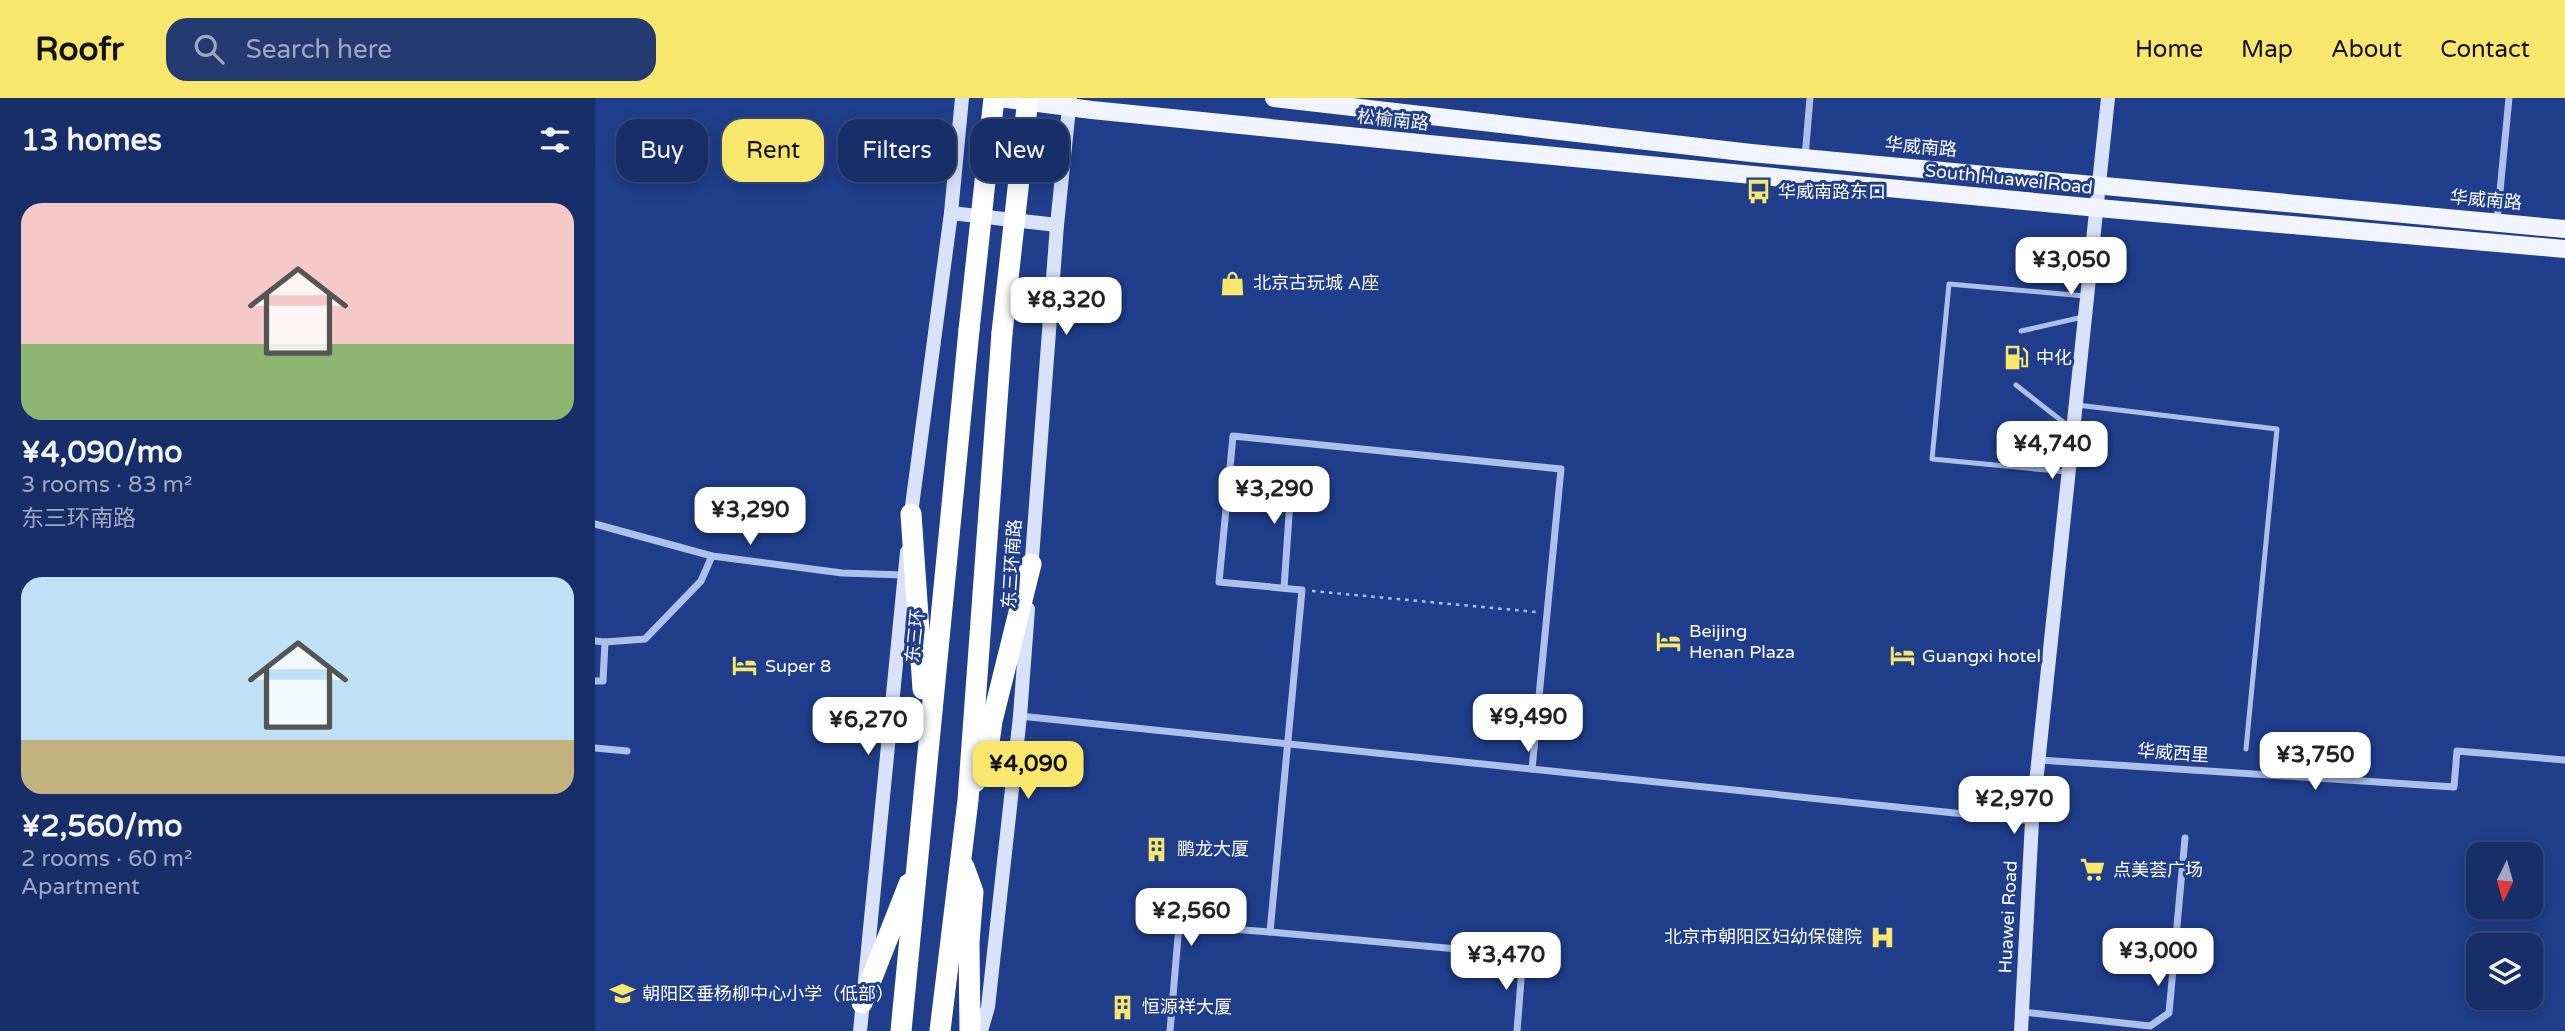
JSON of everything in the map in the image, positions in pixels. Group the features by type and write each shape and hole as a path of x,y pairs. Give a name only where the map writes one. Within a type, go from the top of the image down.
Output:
{"highway":[{"name":"东三环","path":"901,1031 969,330 996,98"},
{"path":"940,1031 968,800 1002,333 1028,98"},
{"path":"911,514 927,751"},
{"path":"968,800 988,750 992,721 1031,564"},
{"path":"862,1003 919,860"},
{"path":"962,860 973,892 969,942 970,1031"}],"main road":[{"name":"松榆南路","path":"996,98 1070,102 1449,146"},
{"name":"华威南路","path":"1274,98 1804,157 2565,229"},
{"name":"South Huawei Road","path":"1449,146 2565,249"}],"street":[{"path":"860,1031 904,575 951,213 962,98"},
{"path":"1804,157 1810,98"},
{"path":"2100,185 2108,98"},
{"path":"2497,222 2509,98"},
{"name":"东三环南路","path":"981,1031 988,1007 1020,716 1057,225 1070,102"},
{"name":"Huawei Road","path":"2021,1031 2032,821 2100,185"},
{"path":"951,213 1057,225"},
{"path":"1270,932 1302,590 1219,582 1233,436 1561,468 1532,769"},
{"path":"1227,496 1290,501 1284,588"},
{"path":"595,524 712,556 842,573 904,575"},
{"path":"595,641 645,639 701,581 712,556"},
{"path":"595,681 603,681 605,642"},
{"path":"1020,716 2032,821"},
{"path":"595,748 627,751"},
{"name":"华威西里","path":"2039,760 2455,787 2457,751 2565,760"},
{"path":"2022,1012 2150,1026 2169,1013 2185,838"},
{"path":"1170,1031 1179,925 1523,956 1517,1031"},
{"path":"851,1031 862,1003"},
{"path":"988,1007 990,1031"}],"lane":[{"path":"2070,472 1932,459 1949,284 2088,296"},
{"path":"2021,331 2086,317"},
{"path":"2017,386 2074,432"},
{"path":"2077,405 2277,429 2246,749"}],"path":[{"path":"1302,590 1547,613"}],"place":[{"name":"华威南路东口","path":"1758,192"},
{"name":"北京古玩城 A座","path":"1233,283"},
{"name":"中化","path":"2016,358"},
{"name":"Beijing Henan Plaza","path":"1669,641"},
{"name":"Guangxi hotel","path":"1902,656"},
{"name":"Super 8","path":"745,666"},
{"name":"鹏龙大厦","path":"1157,849"},
{"name":"点美荟广场","path":"2093,870"},
{"name":"北京市朝阳区妇幼保健院","path":"1882,937"},
{"name":"朝阳区垂杨柳中心小学（低部）","path":"622,994"},
{"name":"恒源祥大厦","path":"1122,1007"}]}
